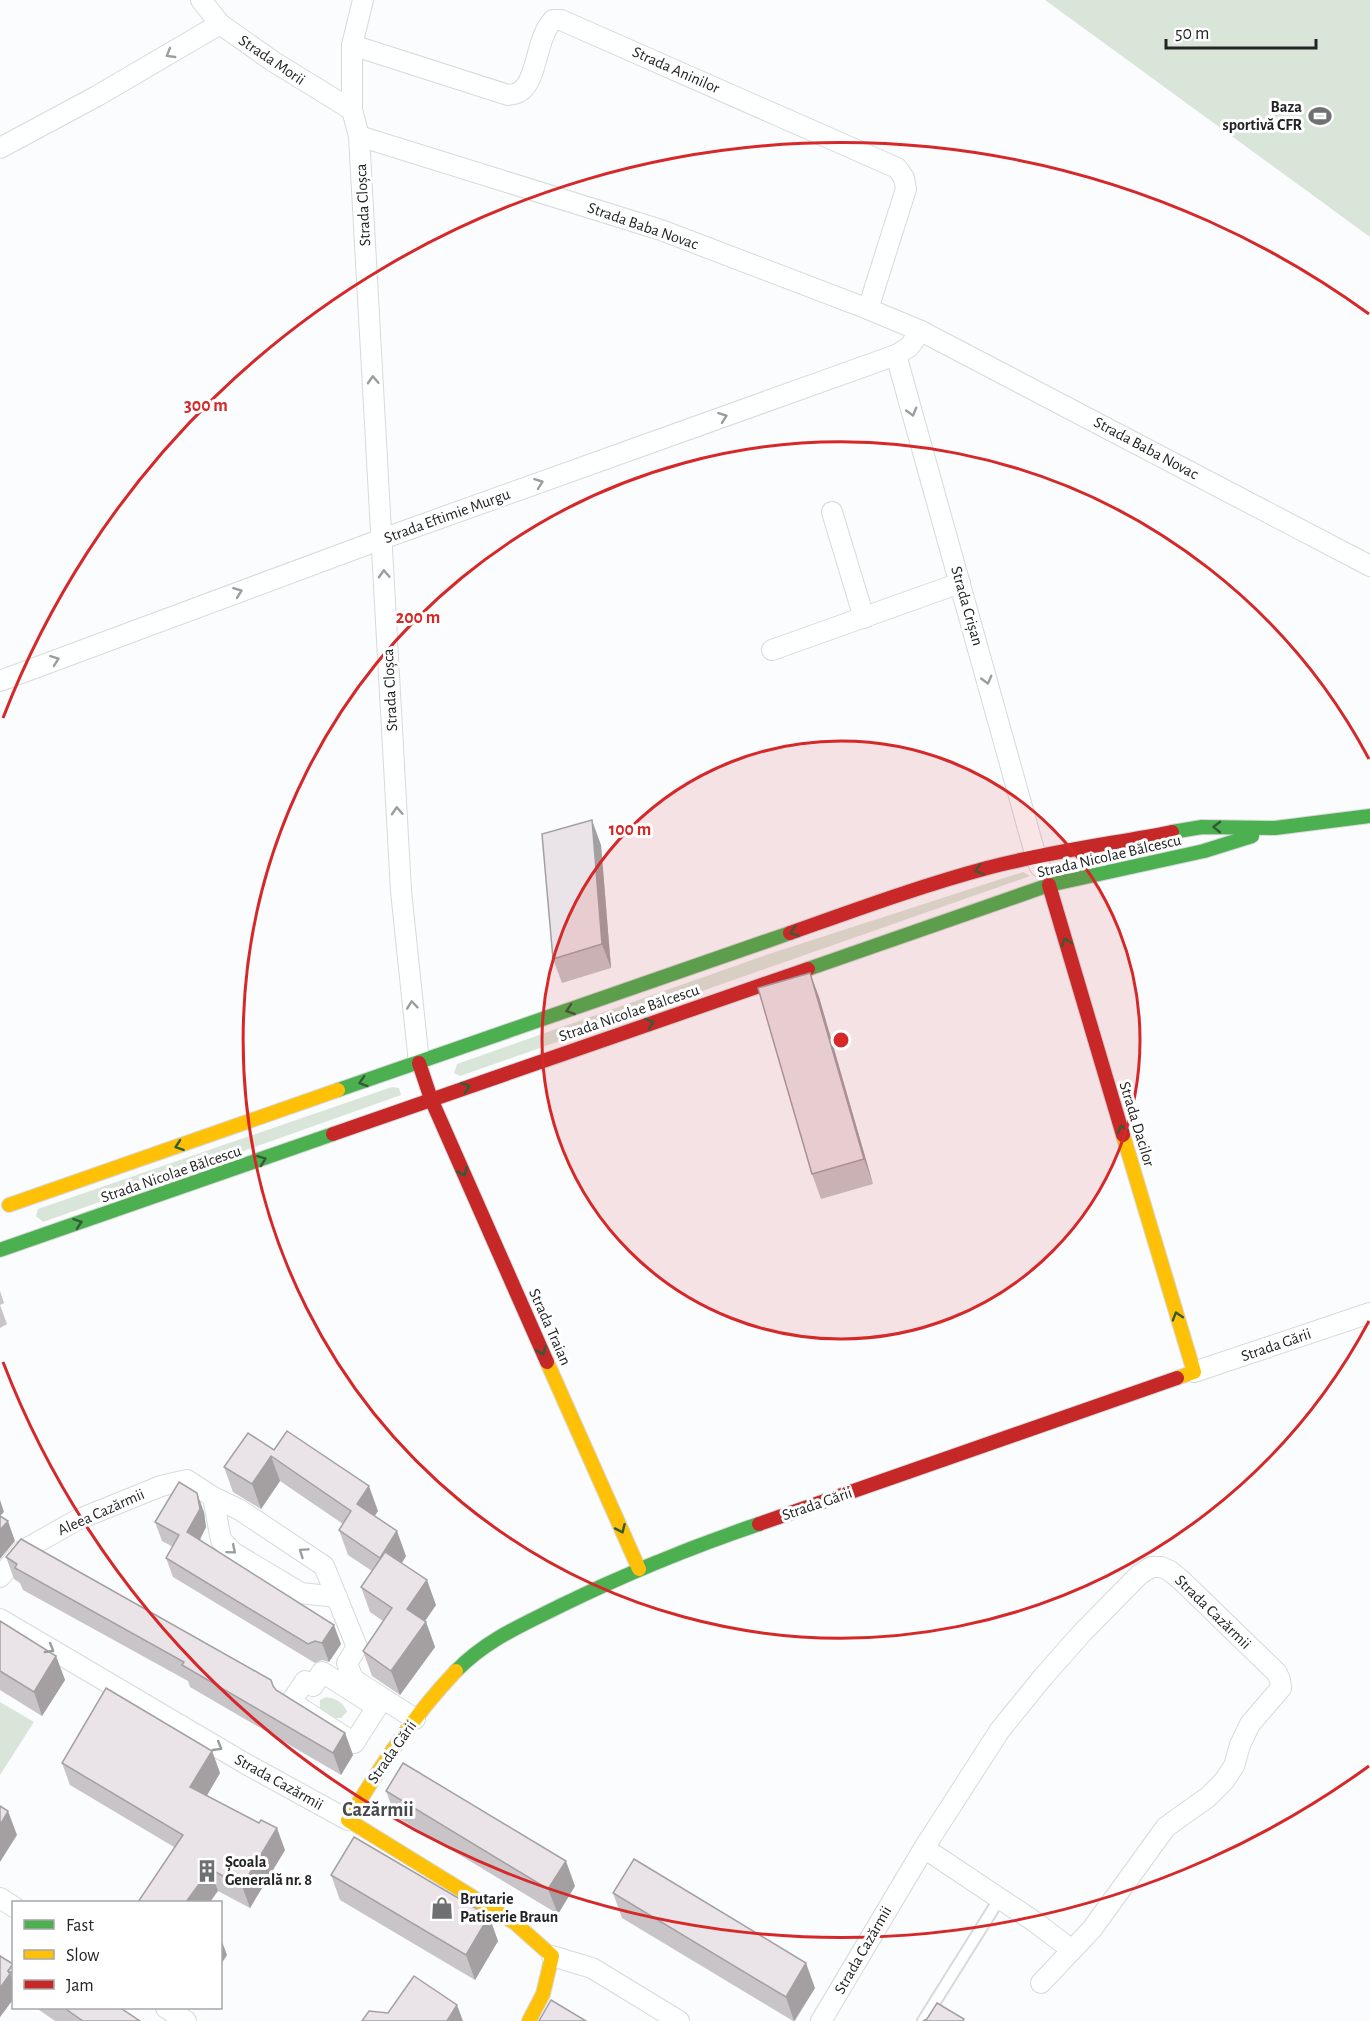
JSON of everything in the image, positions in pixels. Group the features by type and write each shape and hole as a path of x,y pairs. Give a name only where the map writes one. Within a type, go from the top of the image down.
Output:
{"main road":[{"name":"Strada Nicolae Bălcescu","path":"0,1193 11,1210 325,1094 881,901 987,868 1202,827 1275,828 1370,816"},
{"name":"Strada Nicolae Bălcescu","path":"0,1250 21,1238 1049,885 1204,851 1275,828"},
{"name":"Strada Dacilor","path":"1049,885 1194,1372"},
{"name":"Strada Traian","path":"419,1063 431,1099 639,1569"},
{"name":"Strada Gării","path":"348,1820 386,1758 451,1677 473,1654 513,1629 639,1569 758,1524 1194,1372"},
{"name":"Strada Cazărmii","path":"348,1820 515,1923 552,1956"},
{"path":"529,2021 543,1994 552,1956"}],"street":[{"name":"Strada Morii","path":"201,0 220,24 294,75 352,110"},
{"path":"359,136 352,110 352,45 363,0"},
{"name":"Strada Aninilor","path":"352,45 508,95 520,93 527,84 546,27 553,20 561,20 897,168 904,178 906,189 868,309"},
{"path":"0,148 97,96 220,24"},
{"name":"Strada Baba Novac","path":"359,136 661,230 921,331 1370,566"},
{"name":"Strada Cloșca","path":"359,136 401,891 419,1063"},
{"path":"896,355 909,347 921,331"},
{"name":"Strada Eftimie Murgu","path":"0,681 382,539 896,355"},
{"name":"Strada Crișan","path":"896,355 1036,857 1049,885"},
{"path":"832,512 864,618"},
{"path":"772,650 960,583"},
{"name":"Strada Gării","path":"1194,1372 1370,1313"},
{"name":"Aleea Cazărmii","path":"0,1577 22,1551 77,1520 160,1486 187,1480 213,1497 240,1510 324,1566 357,1647 347,1663 353,1679 415,1719"},
{"path":"213,1497 222,1540 234,1553 301,1593 337,1597"},
{"name":"Strada Cazărmii","path":"821,2021 924,1848 1000,1730 1082,1633 1139,1575 1151,1567 1161,1567 1170,1571 1277,1673 1281,1688 1250,1724 1240,1745 1234,1766 1224,1781 1208,1797 1166,1827 1092,1929 1041,1983"},
{"name":"Strada Cazărmii","path":"0,1619 246,1764 348,1820"},
{"path":"924,1848 1035,1922 1072,1950"},
{"name":"Strada Cazărmii","path":"552,1956 592,1968 679,2021"},
{"path":"169,2009 186,2021"}],"lane":[{"path":"922,2021 1000,1898"}],"shaded area":[{"name":"Baza sportivă CFR","path":"1045,0 1370,0 1370,237"},
{"path":"1023,872 1030,876 460,1076 454,1073 457,1064 766,955"},
{"path":"392,1087 399,1088 401,1095 43,1222 36,1216 38,1209"},
{"path":"326,1697 344,1706 347,1712 341,1718 332,1718 320,1710 320,1700"},
{"path":"0,1702 34,1722 0,1775"}],"building":[{"path":"592,820 602,944 553,959 542,834"},
{"path":"810,973 864,1159 812,1174 758,988"},
{"path":"287,1431 369,1486 357,1504 397,1531 380,1558 339,1530 351,1511 271,1456 252,1484 224,1467 248,1433 274,1450"},
{"path":"179,1482 197,1493 200,1509 187,1532 334,1625 322,1643 315,1641 308,1644 166,1558 179,1535 155,1522"},
{"path":"0,1516 8,1521 0,1530"},
{"path":"21,1539 271,1680 276,1690 345,1733 333,1753 182,1665 184,1662 15,1568 17,1564 6,1557"},
{"path":"385,1552 427,1580 407,1609 426,1622 391,1671 363,1651 392,1608 361,1587"},
{"path":"0,1621 56,1656 34,1692 0,1671"},
{"path":"106,1688 212,1751 190,1787 259,1823 261,1820 277,1828 242,1886 210,1869 187,1901 139,1901 183,1835 62,1763"},
{"path":"403,1763 566,1861 548,1889 386,1791"},
{"path":"0,1806 8,1811 0,1825"},
{"path":"354,1837 489,1916 466,1955 331,1875"},
{"path":"634,1859 806,1963 786,1997 613,1893"},
{"path":"0,1956 12,1965 8,1971 10,1974 0,1988"},
{"path":"414,1976 457,2005 447,2021 362,2021 369,2011 388,2013"},
{"path":"551,2000 586,2021 539,2021"},
{"path":"937,2003 964,2019 963,2021 923,2021 927,2019"},
{"path":"66,2009 122,2009 140,2021 83,2021"}],"traffic: fast":[{"path":"1172,832 1202,827 1275,828 1370,816"},
{"path":"808,969 1049,885 1204,851 1252,836"},
{"path":"338,1090 790,933"},
{"path":"0,1250 333,1134"},
{"path":"456,1671 492,1642 560,1606 658,1562 759,1524"}],"traffic: slow":[{"path":"9,1205 338,1090"},
{"path":"1123,1135 1194,1372 1177,1378"},
{"path":"547,1362 639,1569"},
{"path":"456,1671 425,1706 398,1742 348,1820 515,1923 552,1956 543,1994 529,2021"}],"traffic: jam":[{"path":"790,933 912,890 987,868 1172,832"},
{"path":"1049,885 1123,1135"},
{"path":"333,1134 808,969"},
{"path":"419,1063 431,1099 547,1362"},
{"path":"759,1524 1177,1378"}],"place":[{"name":"Baza sportivă CFR","path":"1320,116"},
{"name":"Școala Generală nr. 8","path":"207,1871"},
{"name":"Brutarie Patiserie Braun","path":"442,1908"}],"district":[{"name":"Cazărmii","path":"378,1810"}]}
